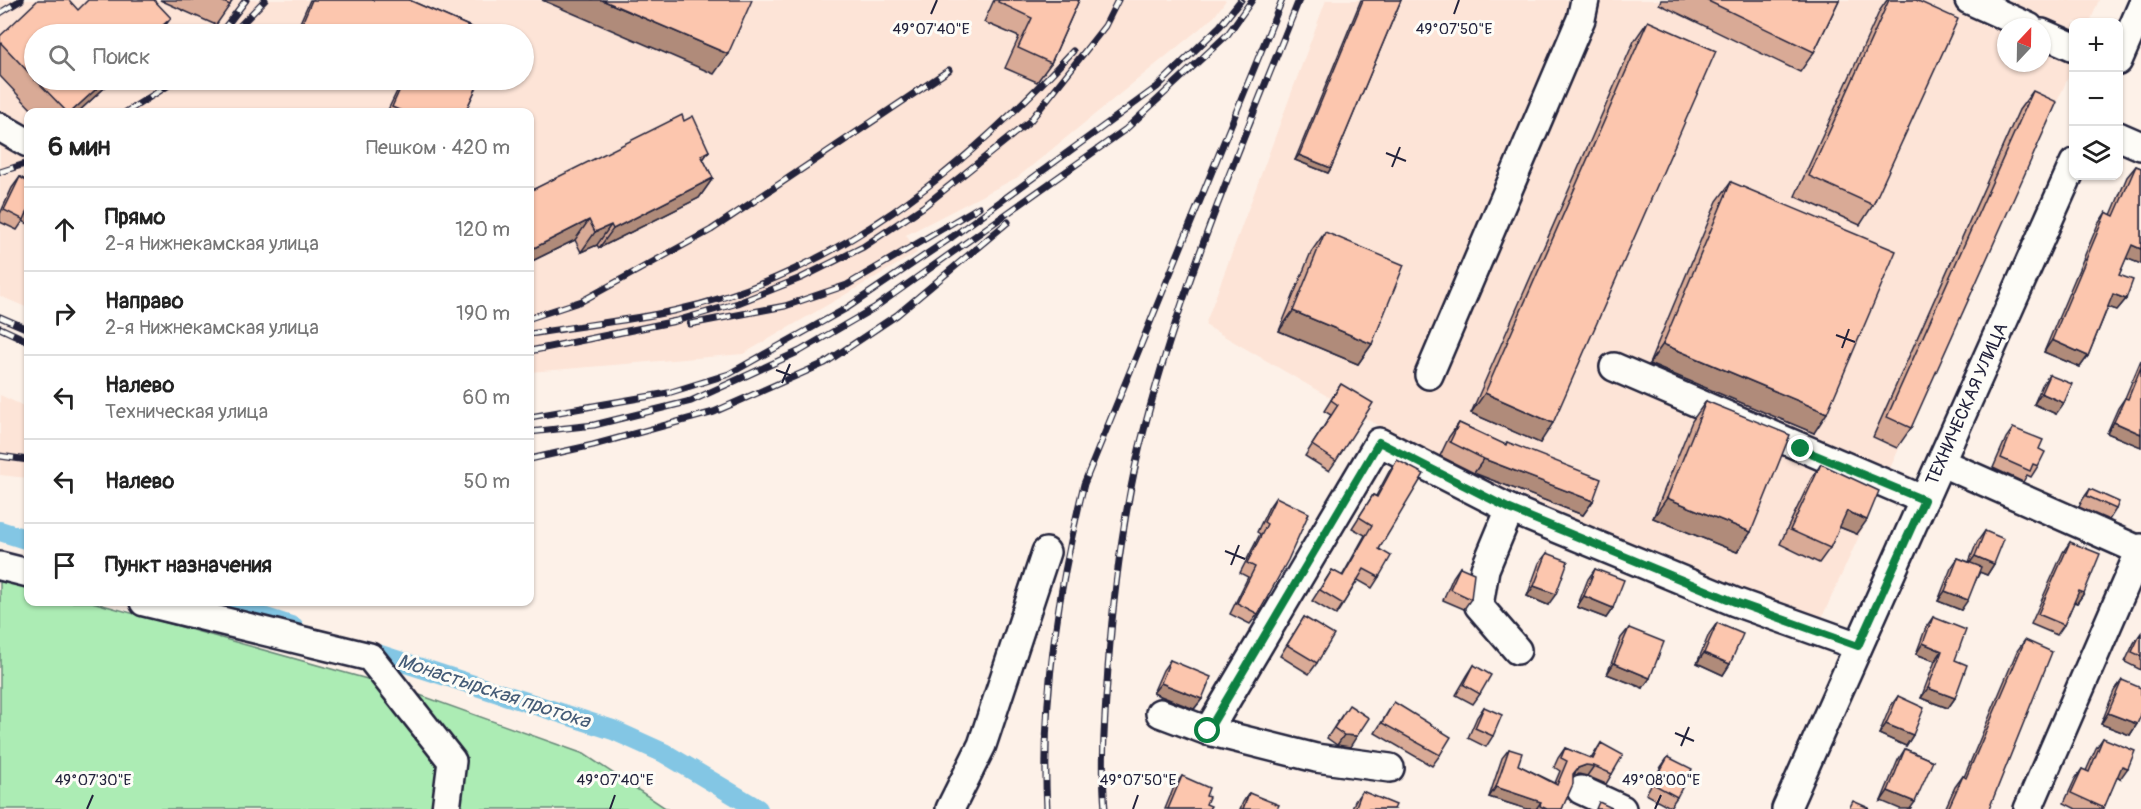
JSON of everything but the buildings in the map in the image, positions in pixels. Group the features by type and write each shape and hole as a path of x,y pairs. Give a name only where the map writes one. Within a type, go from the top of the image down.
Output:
{"street":[{"path":"1430,375 1581,19 1585,0"},
{"path":"1969,0 2009,18"},
{"path":"2123,49 2141,8"},
{"path":"2051,37 2069,45"},
{"path":"0,127 24,141"},
{"path":"2123,138 2141,146"},
{"name":"ТЕХНИЧЕСКАЯ УЛИЦА","path":"1786,809 1942,463 2069,172"},
{"path":"1614,368 1924,500"},
{"path":"1208,731 1379,442 1510,509 1735,602 1858,646"},
{"path":"1942,463 2141,550 2028,809"},
{"path":"1510,509 1485,569 1479,606 1517,650"},
{"path":"950,809 982,744 1046,552"},
{"path":"0,566 24,572"},
{"path":"160,606 370,657 452,761 446,809"},
{"path":"1160,713 1208,731 1316,758 1390,768"},
{"path":"1581,790 1622,809"}],"shaded area":[{"path":"0,0 1226,0 1214,17 1018,177 906,235 917,253 743,354 534,372 534,108 24,108 24,306 0,296"},
{"path":"1326,0 2099,0 2092,18 2069,18 2069,76 1819,624 1432,457 1205,325"},
{"path":"0,395 24,406 24,478 0,475"}],"green space":[{"path":"0,576 24,583 24,606 106,606 403,689 584,754 667,809 0,809"}],"waterway":[{"name":"Монастырская протока","path":"0,531 24,539"},
{"name":"Монастырская протока","path":"229,606 294,627"},
{"name":"Монастырская протока","path":"362,649 613,730 664,753 758,809"}],"railway":[{"path":"0,13 21,0"},
{"path":"228,24 246,0"},
{"path":"242,24 265,0"},
{"path":"534,350 676,321 738,303 801,278 863,247 923,207 1030,121 1105,26 1118,0"},
{"path":"534,416 668,393 729,374 847,308 952,237 1157,87 1220,26 1241,0"},
{"path":"534,432 594,425 691,401 800,351 874,308 1126,129 1228,34 1252,0"},
{"path":"1047,809 1049,686 1059,604 1084,484 1282,0"},
{"path":"1105,809 1104,738 1110,638 1121,546 1131,486 1145,426 1160,372 1196,264 1299,0"},
{"path":"534,333 673,311 733,294 789,272 842,244 893,212 941,176 987,137 1073,51"},
{"path":"534,317 582,301 711,230 949,70"},
{"path":"132,108 161,90"},
{"path":"0,172 24,164"},
{"path":"690,324 785,306 847,285 979,207"},
{"path":"534,458 593,445 714,412 825,363 897,315 1008,222"},
{"path":"0,317 24,327"},
{"path":"0,328 24,339"},
{"path":"0,456 24,459"}],"route":[{"path":"1208,731 1379,442 1510,509 1735,602 1858,646 1924,500 1801,449"}]}
